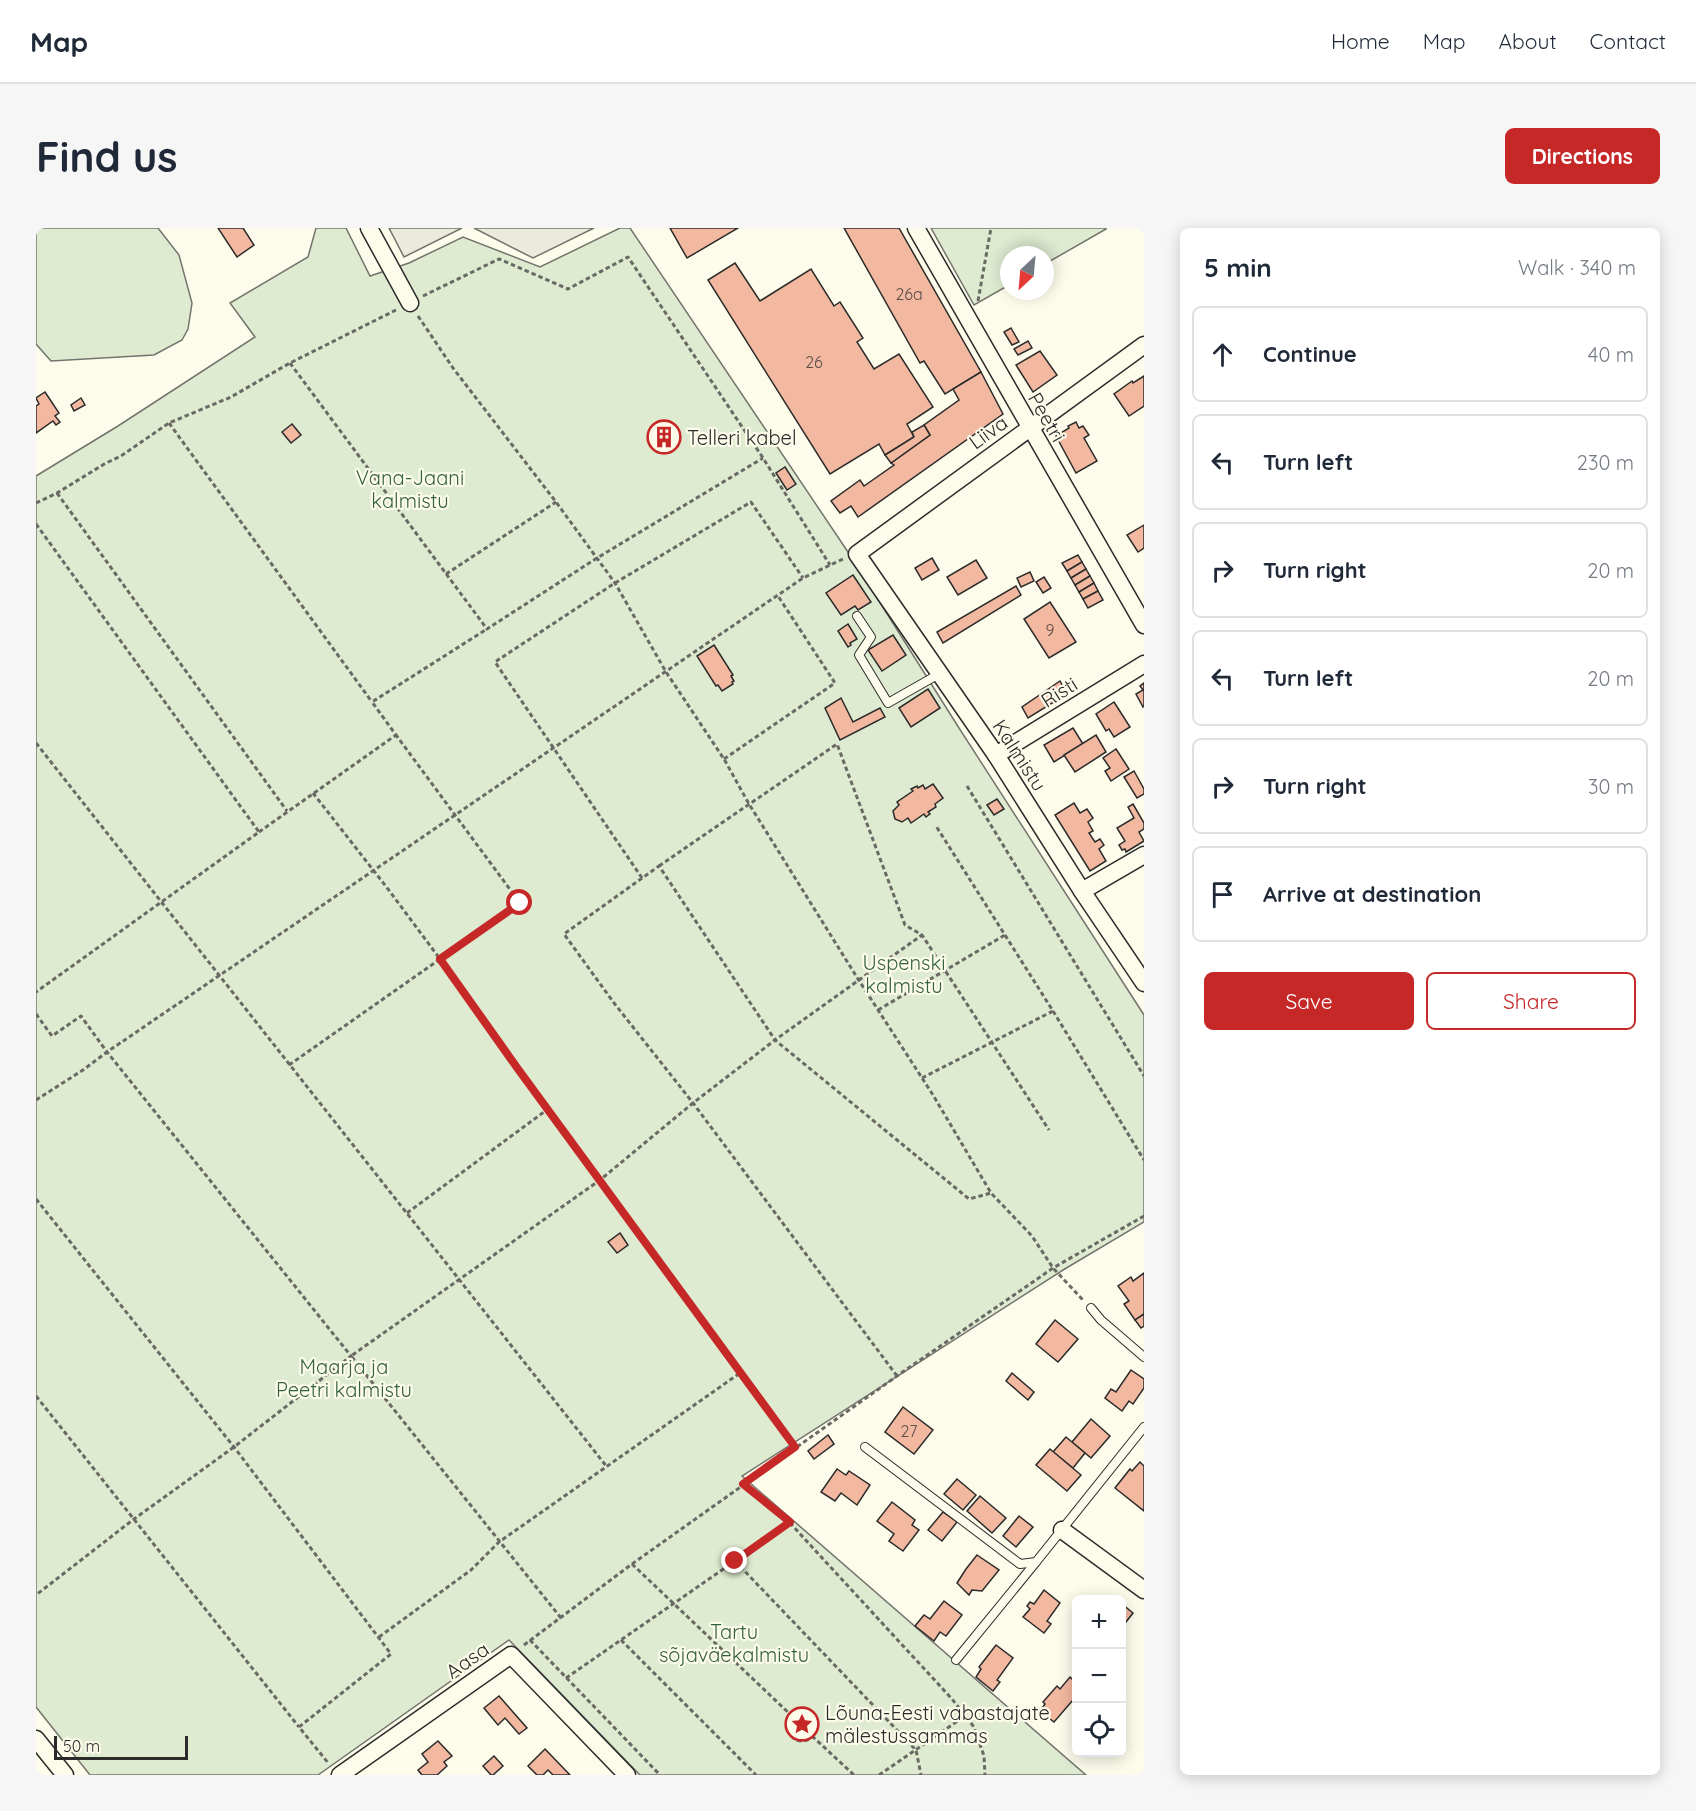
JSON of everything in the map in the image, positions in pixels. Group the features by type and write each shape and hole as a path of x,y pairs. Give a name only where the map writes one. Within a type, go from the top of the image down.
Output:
{"street":[{"path":"369,228 410,303"},
{"name":"Peetri","path":"916,228 1144,625"},
{"name":"Liiva","path":"854,555 1144,345"},
{"name":"Kalmistu","path":"854,555 996,755 1082,891 1144,983"},
{"name":"Risti","path":"996,755 1144,664"},
{"path":"1082,891 1144,855"},
{"path":"1062,1530 1144,1590"},
{"name":"Aasa","path":"335,1771 511,1655 627,1775"},
{"path":"36,1739 65,1775"}],"lane":[{"path":"857,616 871,637 859,655 888,703 939,674"},
{"path":"1091,1308 1101,1320 1144,1357"},
{"path":"956,1660 1144,1426"},
{"path":"865,1447 1020,1564 1036,1562"}],"path":[{"path":"978,301 991,228"},
{"path":"36,503 121,456 169,423 231,397 290,363 500,259 568,289 628,257 763,458 830,565"},
{"path":"410,303 453,368 615,583 666,672 724,759 749,804 922,1078 991,1193 1032,1236 1053,1268 1091,1308"},
{"path":"290,363 487,629"},
{"path":"169,423 520,903 289,1065"},
{"path":"372,702 597,558 763,458"},
{"path":"57,493 287,811"},
{"path":"446,574 556,502"},
{"path":"642,878 495,663 615,583 751,502 803,578"},
{"path":"36,524 259,832"},
{"path":"36,1100 803,578 854,555"},
{"path":"724,759 835,683 778,596"},
{"path":"36,992 396,735"},
{"path":"36,743 607,1467"},
{"path":"897,1376 693,1102 614,1003 564,934 837,744 905,926 922,935 1049,1130"},
{"path":"967,786 1144,1076"},
{"path":"313,793 440,959 795,1447"},
{"path":"936,826 1144,1160"},
{"path":"659,866 775,1040 969,1198 991,1193"},
{"path":"36,1595 351,1356 600,1180 693,1102 858,979 922,935"},
{"path":"878,1010 1005,935"},
{"path":"922,1078 1053,1011"},
{"path":"36,1014 52,1036 81,1016 107,1052 561,1618"},
{"path":"406,1214 548,1109"},
{"path":"36,1199 234,1447 391,1654 299,1727"},
{"path":"511,1655 632,1564 897,1376 1053,1268 1144,1216"},
{"path":"379,1637 471,1570 499,1542 741,1373"},
{"path":"36,1396 335,1771"},
{"path":"743,1484 790,1522 965,1716 974,1727 984,1756 985,1775"},
{"path":"566,1678 790,1522"},
{"path":"735,1561 916,1750 921,1775"},
{"path":"632,1564 793,1717"},
{"path":"530,1640 660,1775"},
{"path":"621,1640 756,1775"},
{"path":"800,1713 812,1717 816,1725 812,1736 803,1741 794,1738 789,1730 793,1717 800,1713"},
{"path":"879,1775 965,1716"},
{"path":"812,1736 854,1775"}],"green space":[{"path":"36,228 158,228 179,255 192,303 188,329 182,340 154,355 51,361 36,344"},
{"path":"316,228 346,228 370,276 409,263 463,237 540,267 620,228 630,228 850,555 1144,1015 1144,1222 1063,1270 742,1476 1086,1775 640,1775 509,1640 318,1775 90,1775 36,1707 36,476 255,337 230,303 308,257"},
{"path":"931,228 1106,228 1054,259 1054,246 1000,246 1000,290 974,305"}],"shaded area":[{"path":"389,228 462,228 404,257"},
{"path":"474,228 594,228 533,258"}],"building":[{"path":"218,228 243,228 254,245 237,257"},
{"path":"670,228 738,228 687,258"},
{"path":"844,228 899,228 981,372 945,394 924,361 920,363"},
{"path":"735,263 760,301 811,269 834,306 840,302 863,338 857,342 874,369 899,354 933,407 907,424 914,437 885,455 879,444 830,474 708,280"},
{"path":"1011,328 1019,342 1012,345 1004,332"},
{"path":"1028,341 1032,348 1018,355 1014,349"},
{"path":"1040,351 1057,375 1033,392 1016,365"},
{"path":"981,372 1003,414 858,517 851,506 840,513 831,501 860,480 864,486 930,435 924,425 959,400 953,389"},
{"path":"1144,376 1144,406 1129,416 1114,394 1132,381 1133,383"},
{"path":"45,392 59,413 55,416 60,422 56,425 53,421 36,433 36,406 39,404 36,398"},
{"path":"81,398 85,405 74,411 71,405"},
{"path":"1076,422 1079,428 1083,426 1089,435 1084,438 1097,461 1076,473 1056,436"},
{"path":"292,424 301,435 291,443 282,432"},
{"name":"Telleri kabel","path":"663,425 674,443 665,449 653,432"},
{"path":"924,425 930,435 891,463 885,455 914,437 912,432"},
{"path":"785,467 796,484 787,490 776,473"},
{"path":"1144,525 1144,548 1138,552 1127,535"},
{"path":"1078,555 1082,562 1067,571 1062,563"},
{"path":"932,558 939,570 922,580 915,568"},
{"path":"976,560 987,578 958,595 947,577"},
{"path":"1082,562 1086,569 1071,578 1067,571"},
{"path":"1086,569 1090,576 1075,585 1071,578"},
{"path":"1030,572 1034,581 1021,587 1017,578"},
{"path":"853,575 871,602 858,610 855,606 841,615 826,593"},
{"path":"1090,576 1094,583 1079,592 1075,585"},
{"path":"1044,577 1051,588 1043,593 1036,582"},
{"path":"1094,583 1098,591 1083,599 1079,592"},
{"path":"1016,586 1021,595 943,643 937,632"},
{"path":"1098,591 1103,600 1088,608 1083,599"},
{"path":"1050,602 1076,642 1049,658 1024,619"},
{"path":"848,624 857,639 848,647 838,631"},
{"path":"893,635 906,655 882,671 868,650"},
{"path":"714,645 733,675 731,676 733,684 722,691 718,685 716,686 697,656"},
{"path":"1060,681 1067,694 1028,718 1022,707"},
{"path":"1144,683 1143,707 1136,694 1143,690 1140,686"},
{"path":"928,689 940,708 911,727 899,708"},
{"path":"841,698 853,722 880,708 885,717 840,740 825,708"},
{"path":"1114,702 1130,727 1114,737 1109,729 1106,731 1096,714"},
{"path":"1073,728 1083,744 1054,762 1044,745"},
{"path":"1096,735 1106,752 1075,772 1064,755"},
{"path":"1116,749 1129,769 1111,781 1105,771 1110,768 1103,758"},
{"path":"1134,771 1144,789 1144,794 1137,798 1124,777"},
{"path":"933,784 943,798 935,804 936,807 928,812 930,814 926,817 924,814 911,823 908,818 902,822 895,819 893,811 899,805 897,802 913,791 911,789 923,785 925,789"},
{"path":"997,799 1004,809 994,815 987,805"},
{"path":"1074,803 1080,813 1087,809 1093,818 1088,822 1093,831 1089,833 1095,842 1100,839 1104,845 1099,849 1106,861 1090,871 1055,815"},
{"path":"1133,804 1144,823 1144,829 1139,832 1144,841 1126,852 1119,845 1125,841 1117,828 1134,818 1128,807"},
{"path":"620,1233 628,1245 617,1253 608,1242"},
{"path":"1144,1273 1144,1314 1135,1320 1124,1304 1129,1301 1118,1286 1131,1277 1133,1281"},
{"path":"1144,1314 1144,1326 1141,1328 1135,1320"},
{"path":"1055,1320 1078,1339 1058,1362 1036,1344"},
{"path":"1131,1370 1144,1379 1144,1388 1133,1404 1129,1401 1122,1411 1105,1398 1111,1389 1116,1392"},
{"path":"1012,1373 1034,1392 1028,1400 1006,1381"},
{"path":"903,1407 933,1430 914,1454 885,1432"},
{"path":"1091,1419 1110,1436 1091,1458 1072,1442"},
{"path":"828,1435 834,1444 814,1459 808,1451"},
{"path":"1066,1437 1085,1453 1073,1468 1053,1452"},
{"path":"1050,1449 1081,1475 1067,1491 1036,1465"},
{"path":"1140,1462 1144,1466 1144,1511 1115,1488 1130,1469 1132,1471"},
{"path":"837,1469 846,1475 849,1471 870,1485 857,1505 841,1493 835,1501 821,1492"},
{"path":"957,1479 976,1495 963,1510 944,1494"},
{"path":"980,1496 1006,1518 992,1533 967,1511"},
{"path":"892,1502 915,1520 912,1525 919,1530 903,1551 889,1541 894,1534 877,1521"},
{"path":"943,1512 957,1522 942,1541 928,1530"},
{"path":"1019,1516 1033,1527 1016,1547 1003,1536"},
{"path":"977,1555 999,1570 982,1591 972,1590 969,1595 957,1583"},
{"path":"1044,1590 1060,1603 1047,1621 1051,1624 1044,1633 1023,1617 1030,1609 1027,1606 1030,1602 1034,1604"},
{"path":"944,1601 962,1615 946,1636 940,1632 934,1641 915,1626 924,1615 930,1619"},
{"path":"1126,1607 1133,1613 1126,1622"},
{"path":"996,1645 1013,1658 997,1680 1000,1682 993,1691 976,1677 981,1669 979,1667"},
{"path":"1070,1677 1072,1679 1072,1701 1054,1722 1040,1711 1045,1704 1043,1702 1057,1686 1060,1689"},
{"path":"499,1696 527,1728 519,1734 505,1718 498,1725 484,1708"},
{"path":"438,1741 452,1756 444,1762 447,1766 437,1775 422,1775 418,1770 428,1762 422,1754"},
{"path":"545,1749 570,1775 553,1775 548,1770 543,1775 537,1775 528,1766"},
{"path":"494,1756 503,1766 491,1775 483,1766"}],"place":[{"name":"Telleri kabel","path":"664,437"},
{"name":"Lõuna-Eesti vabastajate mälestussammas","path":"802,1724"}],"route":[{"path":"520,903 440,959 795,1447 743,1484 790,1522 735,1561"}],"park label":[{"name":"Vana-Jaani kalmistu","path":"410,488"},
{"name":"Uspenski kalmistu","path":"904,974"},
{"name":"Maarja ja Peetri kalmistu","path":"344,1378"},
{"name":"Tartu sõjaväekalmistu","path":"734,1642"}]}
